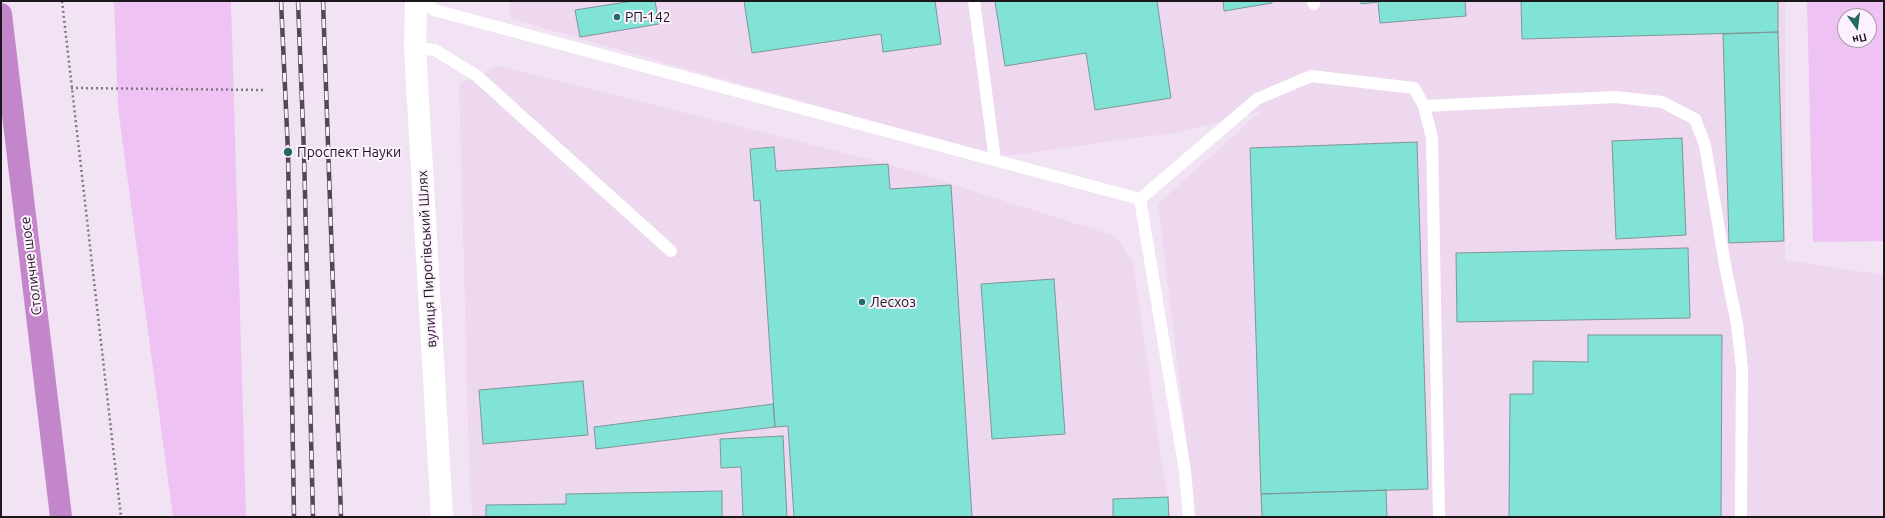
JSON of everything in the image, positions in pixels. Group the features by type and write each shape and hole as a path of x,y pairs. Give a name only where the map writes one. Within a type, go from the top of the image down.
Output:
{"highway":[{"name":"Столичне шосе","path":"1,14 61,517"}],"street":[{"name":"вулиця Пирогівський Шлях","path":"416,1 415,48 442,517"}],"lane":[{"path":"424,1 434,10 1140,199"},
{"path":"974,1 995,160"},
{"path":"415,48 435,50 477,76 671,251"},
{"path":"1140,199 1257,99 1310,76 1414,88 1424,106 1432,138 1439,517"},
{"path":"1424,106 1616,97 1662,102 1695,119 1705,145 1725,265 1737,324 1742,369 1741,517"},
{"path":"1140,199 1185,471 1189,517"}],"path":[{"path":"62,1 121,517"},
{"path":"71,88 266,90"}],"shaded area":[{"path":"114,1 231,1 246,517 173,517 118,108"},
{"path":"509,1 1785,1 1785,260 1884,275 1884,517 1196,517 1158,204 1261,111 1180,132 998,157 511,19"},
{"path":"1807,1 1884,1 1884,241 1813,242"},
{"path":"499,66 888,164 1115,236 1133,263 1170,517 472,517 469,462 459,84"}],"building":[{"name":"РП-142","path":"633,1 655,1 659,24 580,37 575,10"},
{"path":"744,1 935,1 941,44 883,52 881,34 752,53"},
{"path":"995,1 1157,1 1171,98 1095,110 1086,53 1005,66"},
{"path":"1223,1 1272,1 1272,3 1224,11"},
{"path":"1361,1 1465,1 1466,16 1380,23 1378,2 1361,4"},
{"path":"1521,1 1778,1 1778,32 1522,39"},
{"path":"1778,32 1784,241 1729,243 1723,34"},
{"path":"1682,138 1686,235 1616,239 1612,141"},
{"path":"1417,142 1428,489 1261,494 1250,148"},
{"name":"Лесхоз","path":"774,147 776,171 888,164 890,189 951,185 972,517 794,517 788,426 775,427 760,200 754,201 750,149"},
{"path":"1688,248 1690,318 1457,322 1456,253"},
{"path":"1054,279 1065,434 992,439 981,284"},
{"path":"1588,335 1722,335 1721,517 1509,517 1510,394 1533,394 1533,361 1588,362"},
{"path":"583,381 588,435 483,444 479,390"},
{"path":"773,404 775,427 596,449 594,427"},
{"path":"783,436 787,517 743,517 741,467 721,468 720,439"},
{"path":"1386,490 1387,517 1262,517 1261,494"},
{"path":"722,491 722,517 486,517 486,505 566,504 566,494"},
{"path":"1168,497 1169,517 1113,517 1113,499"}],"railway":[{"path":"281,1 288,152 294,517"},
{"path":"298,1 304,153 313,517"},
{"path":"323,1 341,517"}],"place":[{"name":"РП-142","path":"617,17"},
{"name":"Проспект Науки","path":"288,152"},
{"name":"Лесхоз","path":"862,302"}]}
